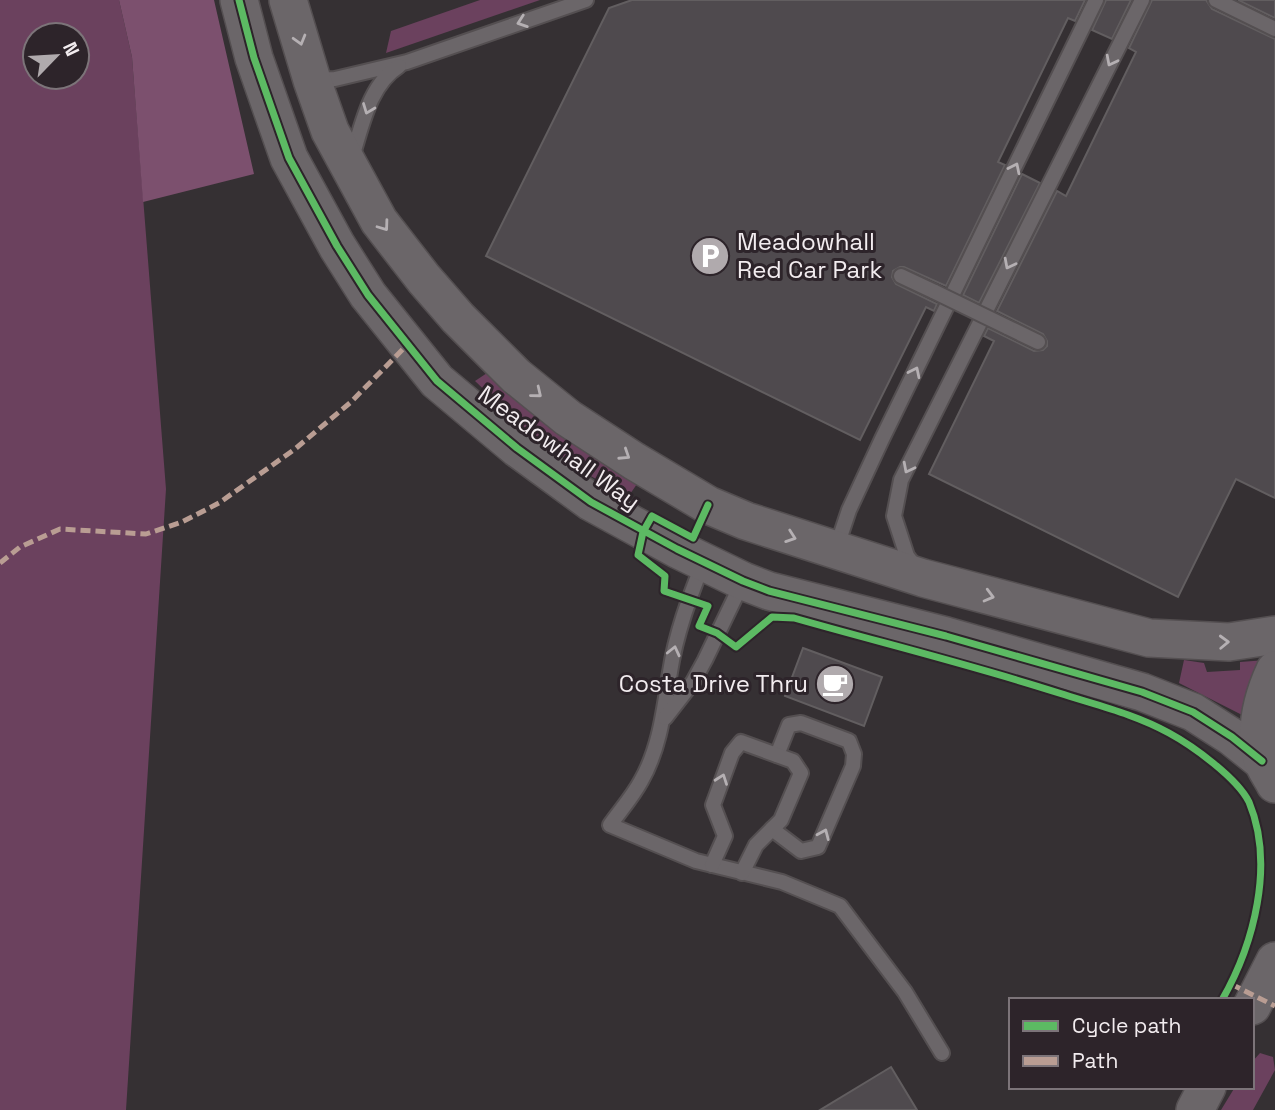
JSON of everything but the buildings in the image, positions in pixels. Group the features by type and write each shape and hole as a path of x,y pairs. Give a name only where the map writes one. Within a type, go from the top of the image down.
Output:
{"street":[{"name":"Meadowhall Way","path":"239,0 254,58 289,158 337,246 368,295 437,381 517,448 591,502 643,532 743,582 1143,692 1193,712 1232,737 1268,772"},
{"name":"Meadowhall Way","path":"288,0 330,131 379,221 458,318 516,376 568,418 634,461 708,505 746,521 923,578 1149,638 1229,642 1275,635"},
{"path":"254,58 285,75 312,80"},
{"path":"704,562 746,521"},
{"path":"743,582 746,521"},
{"path":"836,551 844,571 859,587 914,614 946,636"},
{"path":"1268,772 1259,737 1260,713 1266,689 1275,670"},
{"path":"1254,1002 1275,961"},
{"path":"1195,1110 1206,1089"}],"lane":[{"path":"312,80 335,79 407,62 586,0"},
{"path":"836,551 849,510 1096,0"},
{"path":"923,578 907,556 894,516 901,480 1142,0"},
{"path":"1216,0 1275,29"},
{"path":"349,168 375,93 384,79 407,62"},
{"path":"901,275 1038,342"},
{"path":"704,562 680,624 670,670 664,719 642,780 610,825 696,861 782,883 840,906 905,992 942,1053"},
{"path":"664,719 705,660 743,582"},
{"path":"772,829 801,851 818,847 853,766 854,754 849,741 801,723 789,725 776,755"},
{"path":"712,865 725,836 713,805 732,753 741,742 793,761 800,772 780,820 756,845 742,873"}],"shaded area":[{"path":"0,0 119,0 132,57 166,489 126,1110 0,1110"},
{"path":"119,0 214,0 254,174 143,202 132,57"},
{"path":"480,0 540,0 386,53 391,31"},
{"path":"487,373 637,484 628,497 580,470 531,434 475,381"},
{"path":"1184,660 1204,663 1207,672 1240,670 1240,662 1266,660 1250,719 1179,683"},
{"path":"1260,1053 1273,1057 1275,1070 1253,1110 1221,1110 1234,1089 1254,1089 1254,1060"}],"marked path":[{"path":"0,563 20,547 60,529 146,534 182,522 219,503 295,449 351,402 407,345"},
{"path":"1231,984 1275,1006"}],"cycle path":[{"path":"239,0 254,58 289,158 337,246 368,295 437,381 517,448 591,502 743,581 769,591 946,636 1142,692 1193,712 1232,737 1262,761"},
{"path":"708,505 693,538 652,516 643,532 638,555 665,576 664,591 708,606 699,626 717,633 736,647 772,617 794,618 993,673 1129,715 1179,739 1225,773 1249,802 1257,826 1260,877 1251,929 1223,998"}],"place":[{"name":"Meadowhall Red Car Park","path":"710,256"},
{"name":"Costa Drive Thru","path":"835,684"}]}
